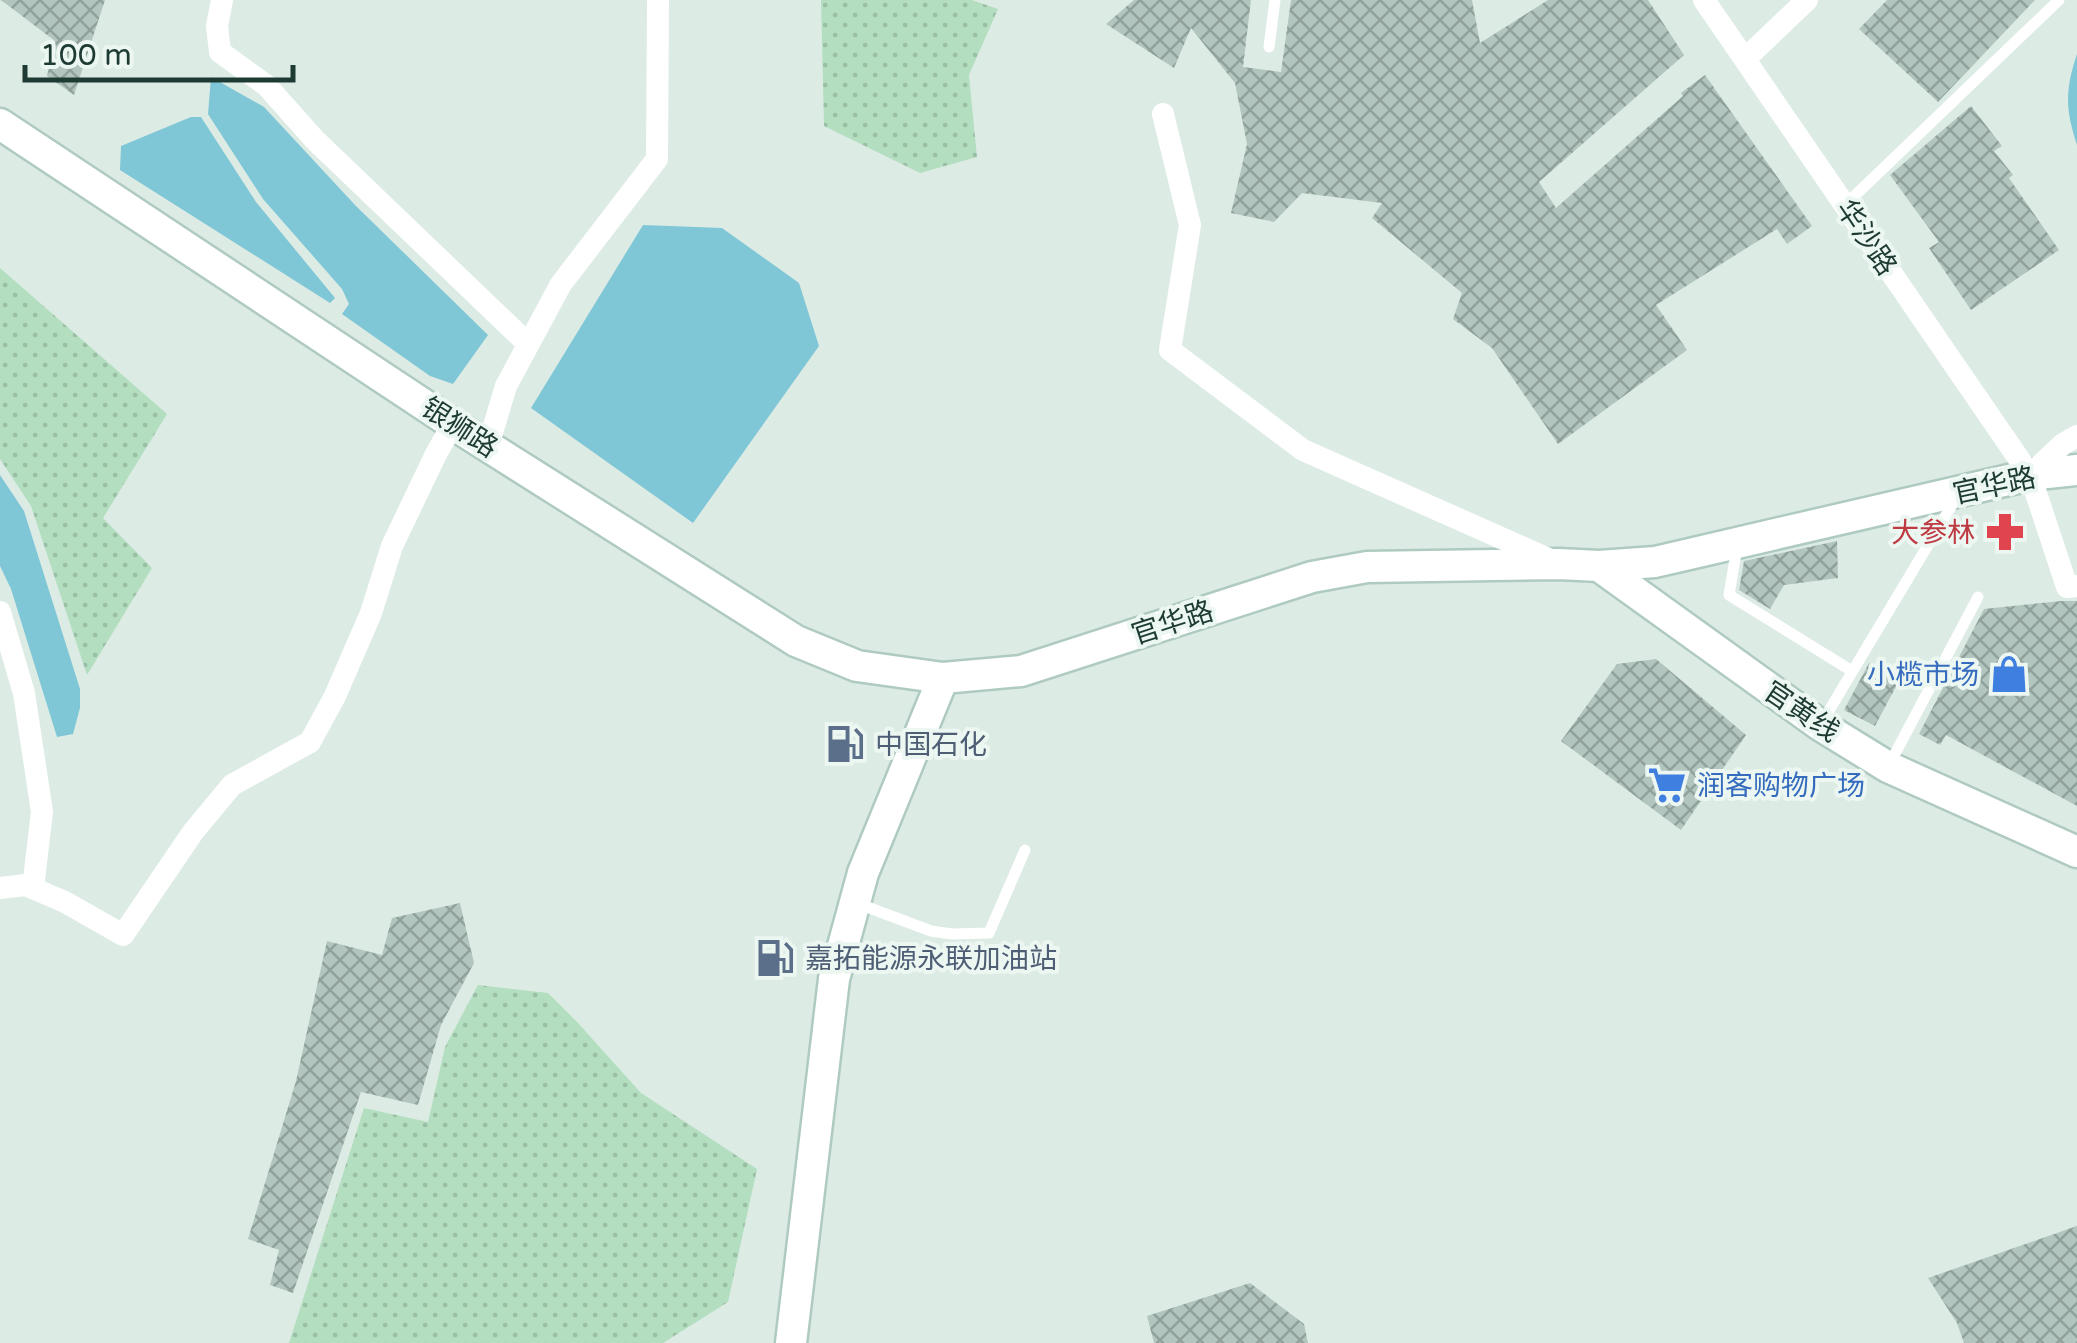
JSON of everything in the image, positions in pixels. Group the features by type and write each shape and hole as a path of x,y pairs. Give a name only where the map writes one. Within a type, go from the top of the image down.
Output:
{"main road":[{"name":"银狮路","path":"0,124 453,424 796,642 857,666 942,678"},
{"name":"官华路","path":"942,678 1021,671 1330,573 1367,567 1599,566 1654,562 2030,475 2077,470"},
{"name":"官黄线","path":"1599,566 1820,725 1888,767 2077,852"},
{"path":"791,1343 834,979 863,872 942,678"}],"street":[{"path":"222,0 217,26 220,52 267,86 315,140 528,344"},
{"path":"488,446 506,386 562,284 657,159 658,0"},
{"name":"华沙路","path":"1704,0 2030,475 2067,587 2077,586"},
{"path":"1744,59 1808,0"},
{"path":"1163,114 1190,225 1170,350 1303,450 1559,564"},
{"path":"0,888 34,888 123,935 193,832 232,785 310,742 335,696 370,613 392,546 453,424"},
{"path":"2030,475 2077,436"},
{"path":"0,612 24,693 42,812 34,888"}],"lane":[{"path":"1268,47 1275,0"},
{"path":"1845,205 2059,0"},
{"path":"1820,725 1961,492"},
{"path":"1738,543 1729,594 1852,672"},
{"path":"1888,767 1978,597"},
{"path":"855,902 931,931 989,933 1025,850"}],"green space":[{"path":"821,0 972,0 998,9 969,75 977,157 920,173 824,126"},
{"path":"0,268 167,414 103,518 152,568 87,675 31,506 0,459"},
{"path":"478,985 548,993 641,1093 757,1169 728,1302 663,1343 289,1343 364,1108 428,1122 445,1047"}],"water":[{"path":"2077,54 2077,145 2068,100"},
{"path":"211,77 264,107 356,206 488,335 453,384 430,376 342,314 349,304 342,289 263,199 208,114"},
{"path":"191,117 201,117 256,202 335,298 330,303 120,170 121,146"},
{"path":"643,225 722,228 799,283 819,346 693,523 531,408"},
{"path":"0,475 24,511 80,689 73,734 57,737 11,589 0,566"}],"building":[{"path":"1,0 105,0 74,95 47,76 55,41"},
{"path":"1134,0 1251,0 1243,67 1281,72 1291,0 1472,0 1480,43 1548,0 1648,0 1684,55 1539,182 1556,208 1705,75 1812,226 1787,244 1777,229 1656,305 1687,350 1558,444 1492,348 1453,319 1462,293 1372,218 1382,203 1302,193 1274,222 1231,213 1247,144 1235,83 1191,28 1174,68 1106,24"},
{"path":"1887,0 2035,0 1938,102 1859,29"},
{"path":"1971,106 2002,146 1994,151 2059,250 1971,310 1929,248 1939,242 1890,175"},
{"path":"1837,541 1838,578 1784,585 1770,609 1739,590 1744,561"},
{"name":"小榄市场","path":"2077,601 2077,806 1946,735 1940,745 1919,734 1984,609"},
{"name":"润客购物广场","path":"1656,659 1746,735 1681,830 1561,741 1617,664"},
{"path":"1869,663 1900,679 1875,726 1844,710"},
{"path":"460,903 474,963 441,1025 418,1105 361,1092 293,1293 270,1285 279,1250 248,1239 296,1081 327,941 382,955 392,918"},
{"path":"2077,1226 2077,1343 1964,1343 1957,1323 1928,1278"},
{"path":"1250,1283 1304,1324 1308,1343 1154,1343 1147,1316"}],"place":[{"name":"大参林","path":"2005,532"},
{"name":"小榄市场","path":"2009,674"},
{"name":"中国石化","path":"845,744"},
{"name":"润客购物广场","path":"1667,785"},
{"name":"嘉拓能源永联加油站","path":"775,958"}]}
